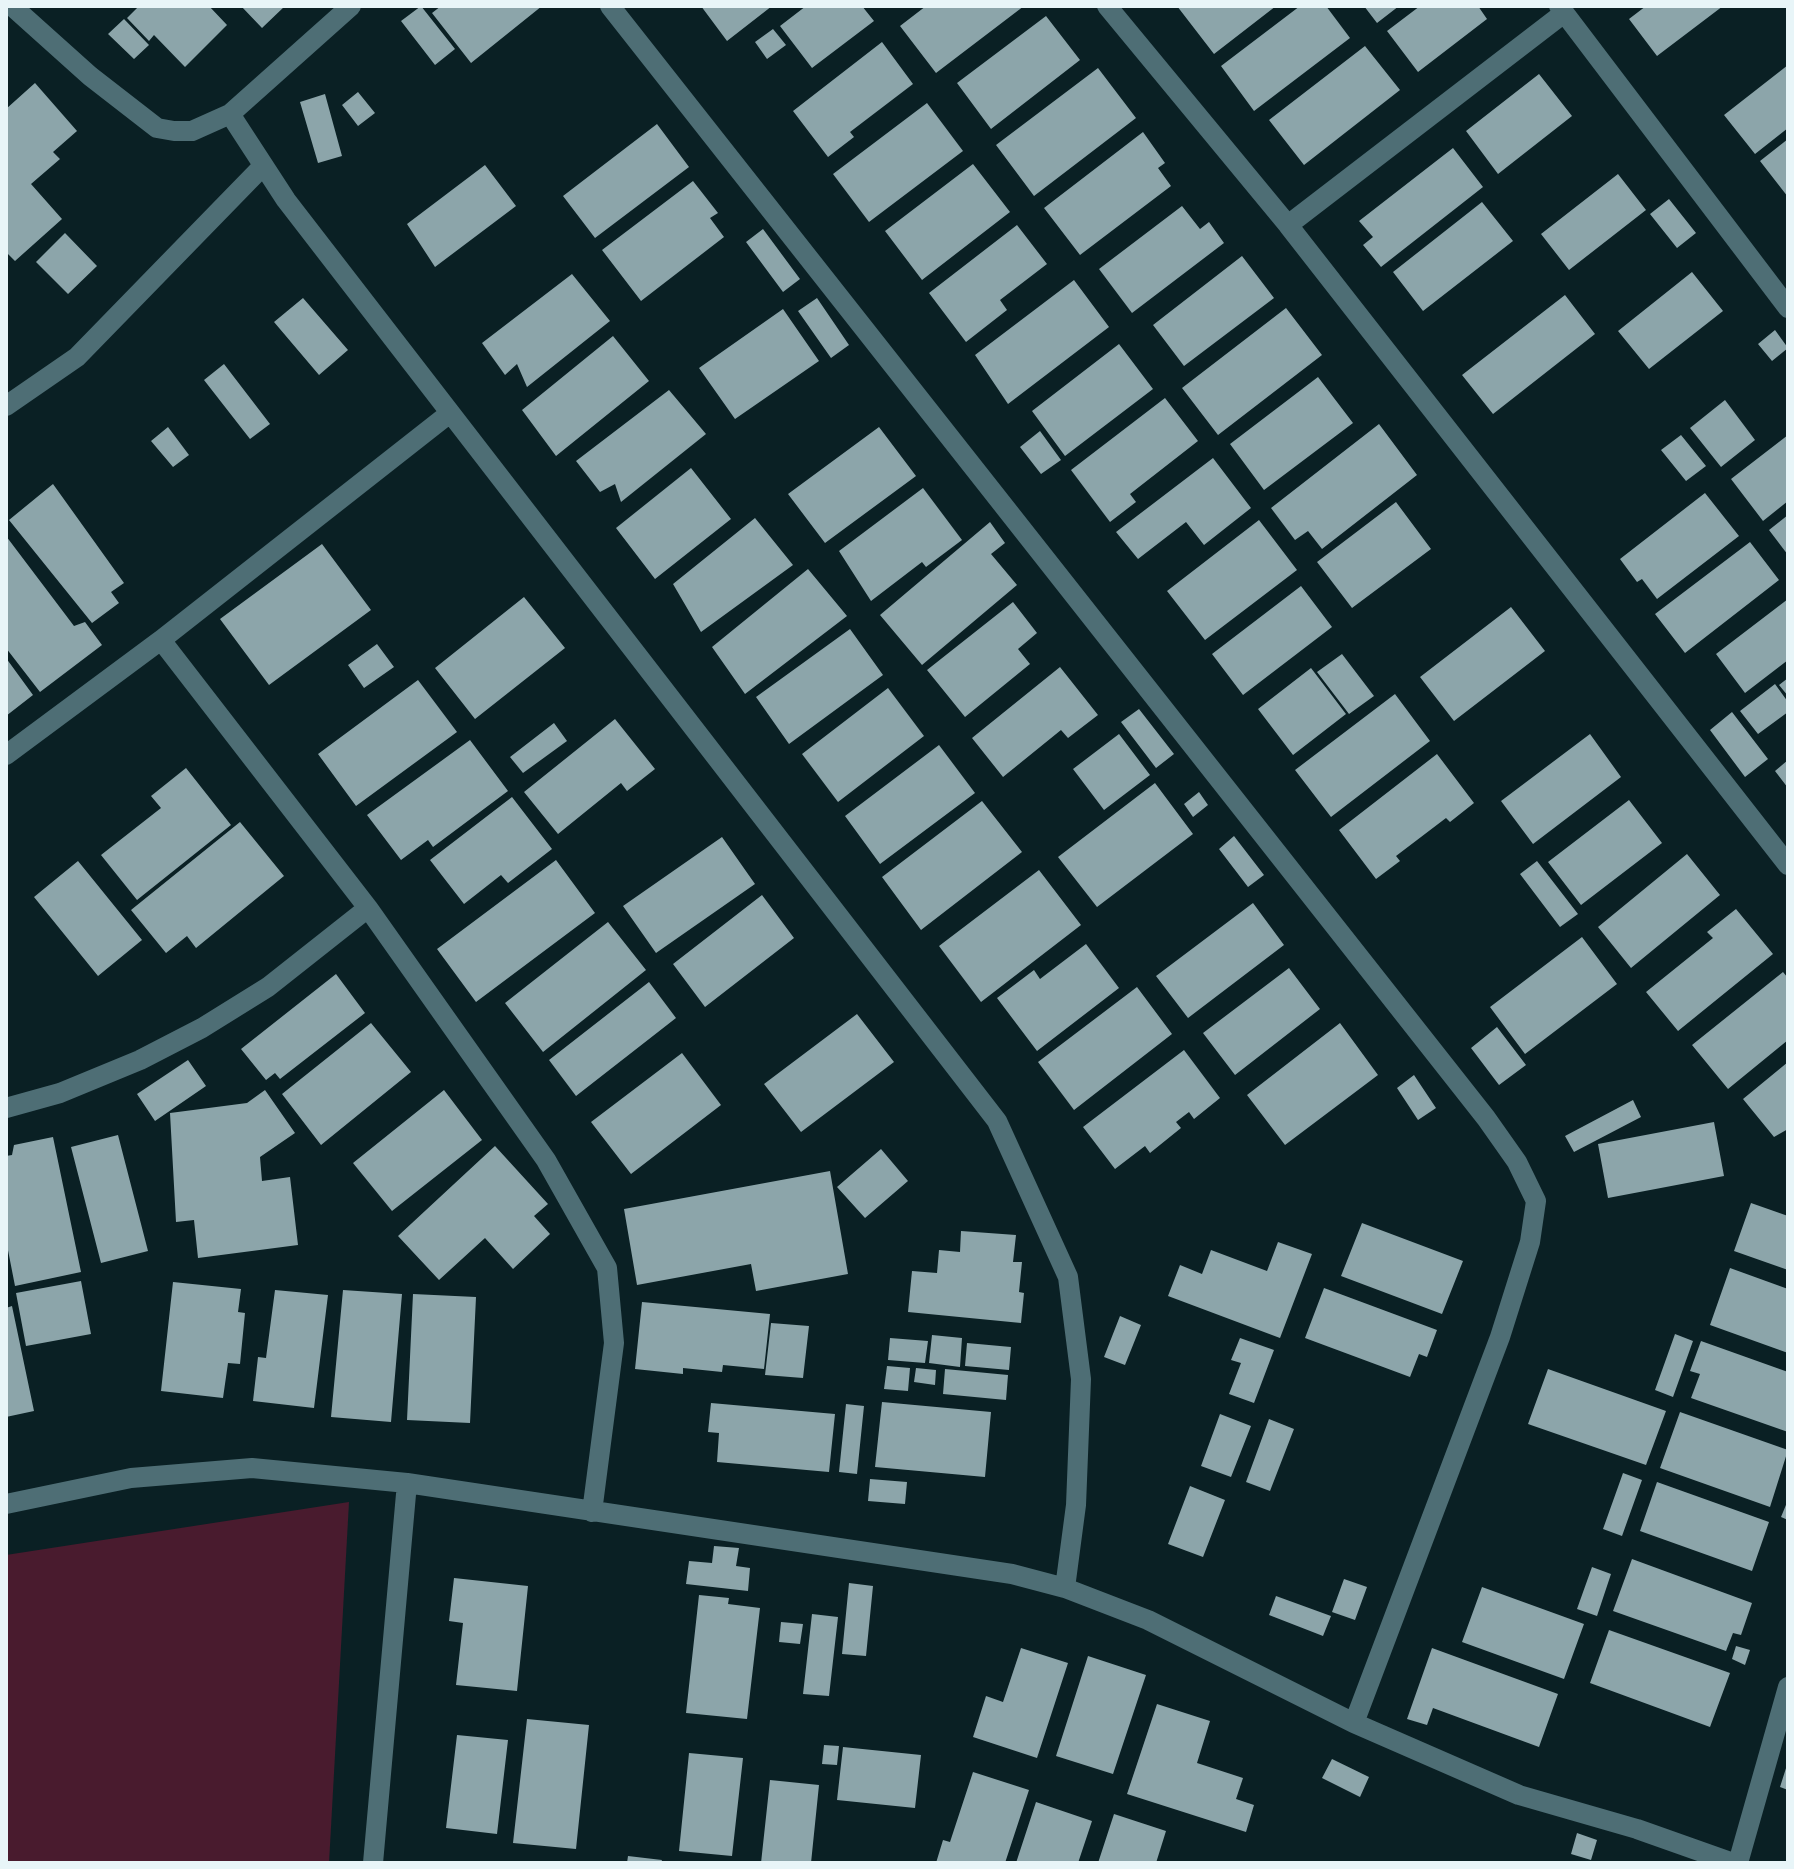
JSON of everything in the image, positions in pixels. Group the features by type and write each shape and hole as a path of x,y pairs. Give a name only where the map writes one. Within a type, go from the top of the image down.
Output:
{"street":[{"path":"12,6 90,76 157,128 192,131 230,114 351,6"},
{"path":"610,6 1486,1118 1517,1162 1536,1201 1530,1242 1500,1337 1354,1723"},
{"path":"1107,6 1288,225 1788,865"},
{"path":"1288,225 1562,9 1788,308"},
{"path":"230,114 263,166 450,413 997,1121 1068,1277 1081,1379 1076,1505 1065,1588"},
{"path":"6,406 77,357 263,166"},
{"path":"6,755 161,640 450,413"},
{"path":"161,640 368,908 546,1160 607,1268 614,1343 592,1512"},
{"path":"6,1108 87,1082 140,1060 202,1028 268,987 368,908"},
{"path":"6,1504 131,1478 252,1468 407,1483 1012,1574 1065,1588 1148,1620 1354,1723 1519,1795 1637,1829 1736,1863 1788,1687"},
{"path":"373,1863 407,1483"}],"shaded area":[{"path":"349,1502 329,1863 6,1863 6,1555"}],"building":[{"path":"139,6 209,6 227,25 185,67 154,35 149,41 127,18"},
{"path":"241,6 285,6 262,28"},
{"path":"421,6 455,49 435,65 401,21"},
{"path":"441,6 542,6 471,63 432,13"},
{"path":"701,6 772,6 727,41"},
{"path":"806,6 862,6 874,21 812,68 780,26"},
{"path":"926,6 1024,6 936,73 900,26"},
{"path":"1177,6 1276,6 1214,54"},
{"path":"1300,6 1326,6 1350,38 1254,111 1221,66"},
{"path":"1364,6 1399,6 1377,23"},
{"path":"1420,6 1478,6 1487,19 1418,72 1387,31"},
{"path":"1646,6 1723,6 1657,56 1629,19"},
{"path":"1046,16 1080,60 991,129 957,83"},
{"path":"124,19 149,45 134,59 108,34"},
{"path":"773,29 786,45 767,59 755,42"},
{"path":"882,42 913,84 850,132 854,137 828,157 793,111"},
{"path":"1365,46 1400,90 1304,165 1269,120"},
{"path":"1788,65 1788,128 1755,154 1724,115"},
{"path":"1098,68 1136,118 1034,196 996,145"},
{"path":"1539,74 1572,116 1498,174 1466,131"},
{"path":"35,83 77,131 53,152 60,159 31,184 62,219 15,261 6,252 6,109"},
{"path":"358,92 375,113 358,126 342,105"},
{"path":"325,94 342,156 318,163 300,102"},
{"path":"927,103 963,151 869,222 833,174"},
{"path":"657,124 689,167 595,238 563,196"},
{"path":"1143,132 1165,163 1158,168 1171,186 1080,255 1044,208"},
{"path":"1788,139 1788,197 1760,161"},
{"path":"1453,148 1483,187 1381,267 1363,245 1373,237 1359,221"},
{"path":"973,164 1010,212 922,280 885,231"},
{"path":"485,165 516,206 435,267 407,224"},
{"path":"1618,174 1646,210 1569,270 1541,234"},
{"path":"693,181 718,213 710,218 724,237 641,301 602,250"},
{"path":"1669,199 1696,233 1677,248 1650,214"},
{"path":"1482,202 1513,241 1423,311 1393,272"},
{"path":"1182,206 1200,229 1209,222 1224,243 1132,313 1099,269"},
{"path":"1017,225 1047,264 1000,300 1007,310 966,342 929,293"},
{"path":"763,229 800,279 783,292 746,242"},
{"path":"65,233 97,266 68,294 36,262"},
{"path":"1242,256 1274,298 1184,366 1153,325"},
{"path":"1692,272 1723,311 1649,369 1618,331"},
{"path":"572,274 610,321 527,387 517,364 505,375 482,343"},
{"path":"1074,280 1109,327 1008,404 975,355"},
{"path":"1565,295 1595,334 1493,414 1462,375"},
{"path":"303,298 348,350 319,375 274,322"},
{"path":"817,298 849,345 831,358 798,311"},
{"path":"1286,308 1322,355 1218,435 1182,388"},
{"path":"783,309 819,361 735,419 699,368"},
{"path":"1775,330 1788,348 1772,361 1758,344"},
{"path":"613,336 649,381 556,456 522,410"},
{"path":"1119,344 1153,389 1065,456 1032,411"},
{"path":"224,364 270,424 250,439 204,380"},
{"path":"1318,377 1353,423 1264,490 1230,444"},
{"path":"669,390 706,434 621,502 615,484 600,492 576,461"},
{"path":"1165,398 1198,441 1130,494 1136,502 1110,522 1071,470"},
{"path":"1725,400 1755,440 1721,467 1690,428"},
{"path":"1379,424 1417,475 1322,549 1308,531 1295,540 1271,508"},
{"path":"168,427 189,455 173,467 151,441"},
{"path":"879,427 916,476 825,543 788,494"},
{"path":"1040,431 1061,460 1041,474 1020,447"},
{"path":"1681,435 1706,466 1686,481 1661,450"},
{"path":"1788,435 1788,501 1763,521 1731,479"},
{"path":"1213,458 1251,508 1204,545 1186,522 1138,559 1116,532"},
{"path":"691,468 731,519 655,579 616,528"},
{"path":"53,484 124,583 111,592 119,603 92,623 9,520"},
{"path":"923,488 962,540 926,567 922,562 871,601 839,551"},
{"path":"1705,493 1739,536 1657,599 1642,579 1637,582 1620,559"},
{"path":"1396,502 1431,549 1352,608 1317,562"},
{"path":"1788,515 1788,555 1769,530"},
{"path":"755,518 793,565 701,632 673,584"},
{"path":"1259,520 1297,570 1205,640 1167,591"},
{"path":"990,522 1005,543 991,554 1017,585 922,665 880,615"},
{"path":"6,536 74,626 85,622 102,645 40,692 6,648"},
{"path":"1750,542 1779,580 1685,653 1655,614"},
{"path":"322,544 371,610 269,685 220,619"},
{"path":"808,569 847,616 745,694 712,647"},
{"path":"1301,586 1332,627 1243,695 1212,654"},
{"path":"524,597 565,648 475,719 435,668"},
{"path":"1788,599 1788,660 1745,693 1716,654"},
{"path":"1013,602 1037,633 1018,649 1030,664 965,717 927,670"},
{"path":"1511,607 1545,651 1454,721 1420,677"},
{"path":"850,629 883,675 789,744 756,697"},
{"path":"377,644 394,667 364,688 348,665"},
{"path":"1342,654 1374,696 1349,714 1317,672"},
{"path":"6,658 33,695 6,716"},
{"path":"1060,667 1098,715 1068,738 1061,730 1003,777 972,738"},
{"path":"1311,668 1346,714 1293,755 1258,709"},
{"path":"1788,678 1788,696 1779,685"},
{"path":"418,680 457,732 356,806 318,754"},
{"path":"1775,684 1788,702 1788,712 1758,734 1740,711"},
{"path":"888,688 924,736 838,802 802,754"},
{"path":"1395,694 1430,741 1331,817 1295,770"},
{"path":"1139,709 1174,754 1156,768 1121,722"},
{"path":"1732,712 1768,759 1745,777 1710,730"},
{"path":"615,719 655,769 627,791 621,783 558,834 524,792"},
{"path":"554,723 567,741 523,773 510,757"},
{"path":"1119,734 1150,775 1104,810 1073,769"},
{"path":"1590,734 1621,777 1533,844 1501,801"},
{"path":"470,740 508,791 433,847 428,840 401,860 367,815"},
{"path":"939,745 975,793 880,864 845,816"},
{"path":"1437,754 1474,803 1450,822 1446,818 1396,856 1400,861 1376,879 1339,830"},
{"path":"1788,760 1788,788 1775,771"},
{"path":"186,768 231,825 137,900 101,855 161,808 151,796"},
{"path":"1155,783 1193,834 1097,907 1058,857"},
{"path":"1199,792 1208,805 1193,817 1184,804"},
{"path":"512,797 552,849 508,883 501,875 464,904 430,860"},
{"path":"1629,800 1662,843 1581,905 1548,862"},
{"path":"982,801 1022,852 921,930 882,877"},
{"path":"240,822 284,876 196,948 187,936 166,953 131,910"},
{"path":"1234,836 1264,875 1248,887 1219,849"},
{"path":"722,837 755,884 656,953 623,906"},
{"path":"1687,854 1720,895 1631,968 1598,927"},
{"path":"556,860 595,913 476,1002 437,949"},
{"path":"78,861 142,940 98,976 34,897"},
{"path":"1537,861 1578,914 1560,927 1520,874"},
{"path":"1039,870 1081,925 981,1002 939,946"},
{"path":"762,895 794,938 705,1007 673,964"},
{"path":"1253,903 1284,945 1188,1018 1156,976"},
{"path":"1736,909 1773,954 1678,1031 1646,992 1713,938 1707,932"},
{"path":"608,922 646,970 543,1052 505,1003"},
{"path":"1582,937 1617,984 1525,1054 1490,1007"},
{"path":"1086,944 1119,988 1037,1051 997,998 1034,970 1040,979"},
{"path":"1289,968 1320,1009 1235,1075 1203,1033"},
{"path":"1783,972 1788,978 1788,1040 1728,1089 1692,1045"},
{"path":"336,974 365,1013 280,1079 275,1073 266,1080 241,1049"},
{"path":"649,982 676,1018 576,1096 549,1060"},
{"path":"1137,987 1172,1034 1074,1110 1038,1062"},
{"path":"857,1014 894,1062 801,1132 764,1084"},
{"path":"371,1023 411,1072 321,1145 282,1094"},
{"path":"1340,1023 1378,1075 1285,1145 1247,1095"},
{"path":"1497,1027 1526,1065 1499,1085 1471,1048"},
{"path":"1184,1050 1220,1098 1194,1119 1189,1112 1176,1122 1181,1128 1150,1153 1145,1146 1115,1169 1083,1127"},
{"path":"682,1053 721,1105 631,1174 591,1122"},
{"path":"188,1060 206,1086 155,1121 137,1094"},
{"path":"1788,1062 1788,1129 1774,1137 1743,1099"},
{"path":"1414,1075 1436,1108 1418,1120 1397,1088"},
{"path":"265,1090 295,1133 260,1157 262,1181 290,1177 298,1245 198,1258 194,1220 176,1222 170,1113 247,1103"},
{"path":"444,1090 482,1140 392,1211 353,1163"},
{"path":"1633,1100 1641,1117 1574,1152 1565,1136"},
{"path":"1714,1122 1724,1176 1608,1198 1598,1144"},
{"path":"118,1135 148,1251 101,1263 71,1147"},
{"path":"53,1137 81,1272 15,1286 6,1240 6,1156 12,1155 14,1145"},
{"path":"495,1146 548,1204 534,1216 550,1234 513,1269 485,1238 439,1280 398,1236"},
{"path":"881,1149 908,1181 865,1218 837,1187"},
{"path":"830,1171 848,1274 756,1291 751,1264 637,1285 624,1209"},
{"path":"1751,1203 1788,1216 1788,1270 1734,1251"},
{"path":"1362,1223 1463,1261 1442,1314 1341,1276"},
{"path":"961,1231 1016,1235 1013,1262 1022,1262 1019,1292 1024,1293 1021,1323 908,1312 912,1271 937,1273 939,1250 960,1252"},
{"path":"1278,1242 1312,1254 1280,1338 1168,1296 1180,1265 1202,1274 1211,1250 1267,1271"},
{"path":"1730,1268 1788,1289 1788,1353 1710,1325"},
{"path":"81,1281 91,1334 26,1346 16,1293"},
{"path":"173,1282 241,1289 238,1312 245,1313 240,1364 228,1363 223,1398 161,1391"},
{"path":"1324,1288 1437,1330 1427,1357 1419,1354 1410,1377 1305,1338"},
{"path":"275,1290 328,1295 314,1408 253,1401 258,1357 266,1358"},
{"path":"343,1290 402,1294 391,1422 331,1417"},
{"path":"413,1294 476,1297 470,1423 407,1420"},
{"path":"642,1302 770,1314 764,1369 723,1365 722,1372 683,1368 683,1374 635,1369"},
{"path":"12,1306 34,1411 6,1417 6,1308"},
{"path":"1120,1316 1141,1325 1125,1365 1104,1357"},
{"path":"771,1323 809,1326 803,1378 765,1375"},
{"path":"1675,1334 1693,1341 1673,1397 1655,1390"},
{"path":"932,1335 962,1338 960,1367 929,1363"},
{"path":"890,1338 928,1341 925,1363 888,1360"},
{"path":"1240,1338 1274,1350 1254,1403 1229,1394 1241,1363 1231,1360"},
{"path":"1701,1341 1788,1372 1788,1432 1691,1398 1700,1374 1690,1371"},
{"path":"967,1343 1011,1347 1009,1370 965,1366"},
{"path":"887,1366 910,1368 908,1391 884,1389"},
{"path":"916,1368 936,1370 935,1385 914,1382"},
{"path":"945,1369 1008,1375 1006,1400 943,1394"},
{"path":"1548,1369 1666,1411 1646,1465 1528,1424"},
{"path":"882,1402 991,1412 985,1477 875,1467"},
{"path":"711,1403 835,1414 829,1472 717,1462 719,1433 708,1432"},
{"path":"846,1404 864,1406 857,1474 839,1472"},
{"path":"1680,1412 1788,1450 1770,1507 1660,1468"},
{"path":"1220,1414 1251,1426 1231,1477 1201,1466"},
{"path":"1269,1419 1294,1429 1270,1491 1246,1482"},
{"path":"1623,1473 1642,1480 1622,1536 1603,1529"},
{"path":"870,1479 907,1482 905,1504 868,1501"},
{"path":"1657,1482 1769,1522 1752,1571 1640,1531"},
{"path":"1190,1486 1225,1500 1203,1557 1168,1544"},
{"path":"1788,1500 1788,1520 1781,1517"},
{"path":"714,1546 739,1548 736,1566 750,1568 748,1591 686,1584 689,1561 712,1563"},
{"path":"1632,1559 1752,1603 1741,1635 1733,1633 1726,1651 1613,1611"},
{"path":"1592,1567 1611,1574 1597,1616 1577,1609"},
{"path":"454,1578 528,1586 517,1691 456,1685 463,1623 449,1621"},
{"path":"1344,1579 1367,1587 1355,1620 1332,1612"},
{"path":"849,1583 873,1586 866,1656 842,1654"},
{"path":"1482,1587 1584,1624 1564,1679 1462,1642"},
{"path":"699,1595 729,1598 728,1604 760,1608 747,1719 686,1713"},
{"path":"1276,1596 1331,1616 1323,1636 1269,1615"},
{"path":"812,1614 838,1617 829,1696 803,1694"},
{"path":"781,1622 803,1624 800,1644 779,1642"},
{"path":"1609,1630 1730,1673 1710,1727 1590,1683"},
{"path":"1736,1646 1750,1650 1745,1665 1732,1659"},
{"path":"1021,1648 1068,1663 1037,1758 973,1737 986,1696 1003,1702"},
{"path":"1432,1648 1558,1694 1539,1747 1433,1708 1427,1725 1407,1719"},
{"path":"1088,1656 1146,1675 1113,1774 1056,1756"},
{"path":"1157,1704 1210,1721 1197,1763 1243,1778 1236,1799 1254,1805 1246,1832 1127,1794"},
{"path":"527,1719 589,1725 576,1849 513,1843"},
{"path":"457,1735 508,1740 497,1834 446,1828"},
{"path":"824,1745 839,1746 837,1765 822,1764"},
{"path":"843,1747 921,1755 915,1808 837,1800"},
{"path":"689,1753 743,1758 732,1856 679,1851"},
{"path":"1332,1759 1369,1777 1360,1797 1322,1778"},
{"path":"1788,1766 1788,1790 1780,1787"},
{"path":"973,1772 1029,1790 1005,1863 936,1863 943,1840 950,1842"},
{"path":"770,1780 819,1785 811,1863 761,1863"},
{"path":"1036,1802 1092,1821 1078,1863 1016,1863"},
{"path":"1114,1814 1166,1831 1156,1863 1098,1863"},
{"path":"1577,1833 1597,1840 1591,1860 1571,1854"},
{"path":"628,1856 662,1860 661,1863 627,1863"}]}
